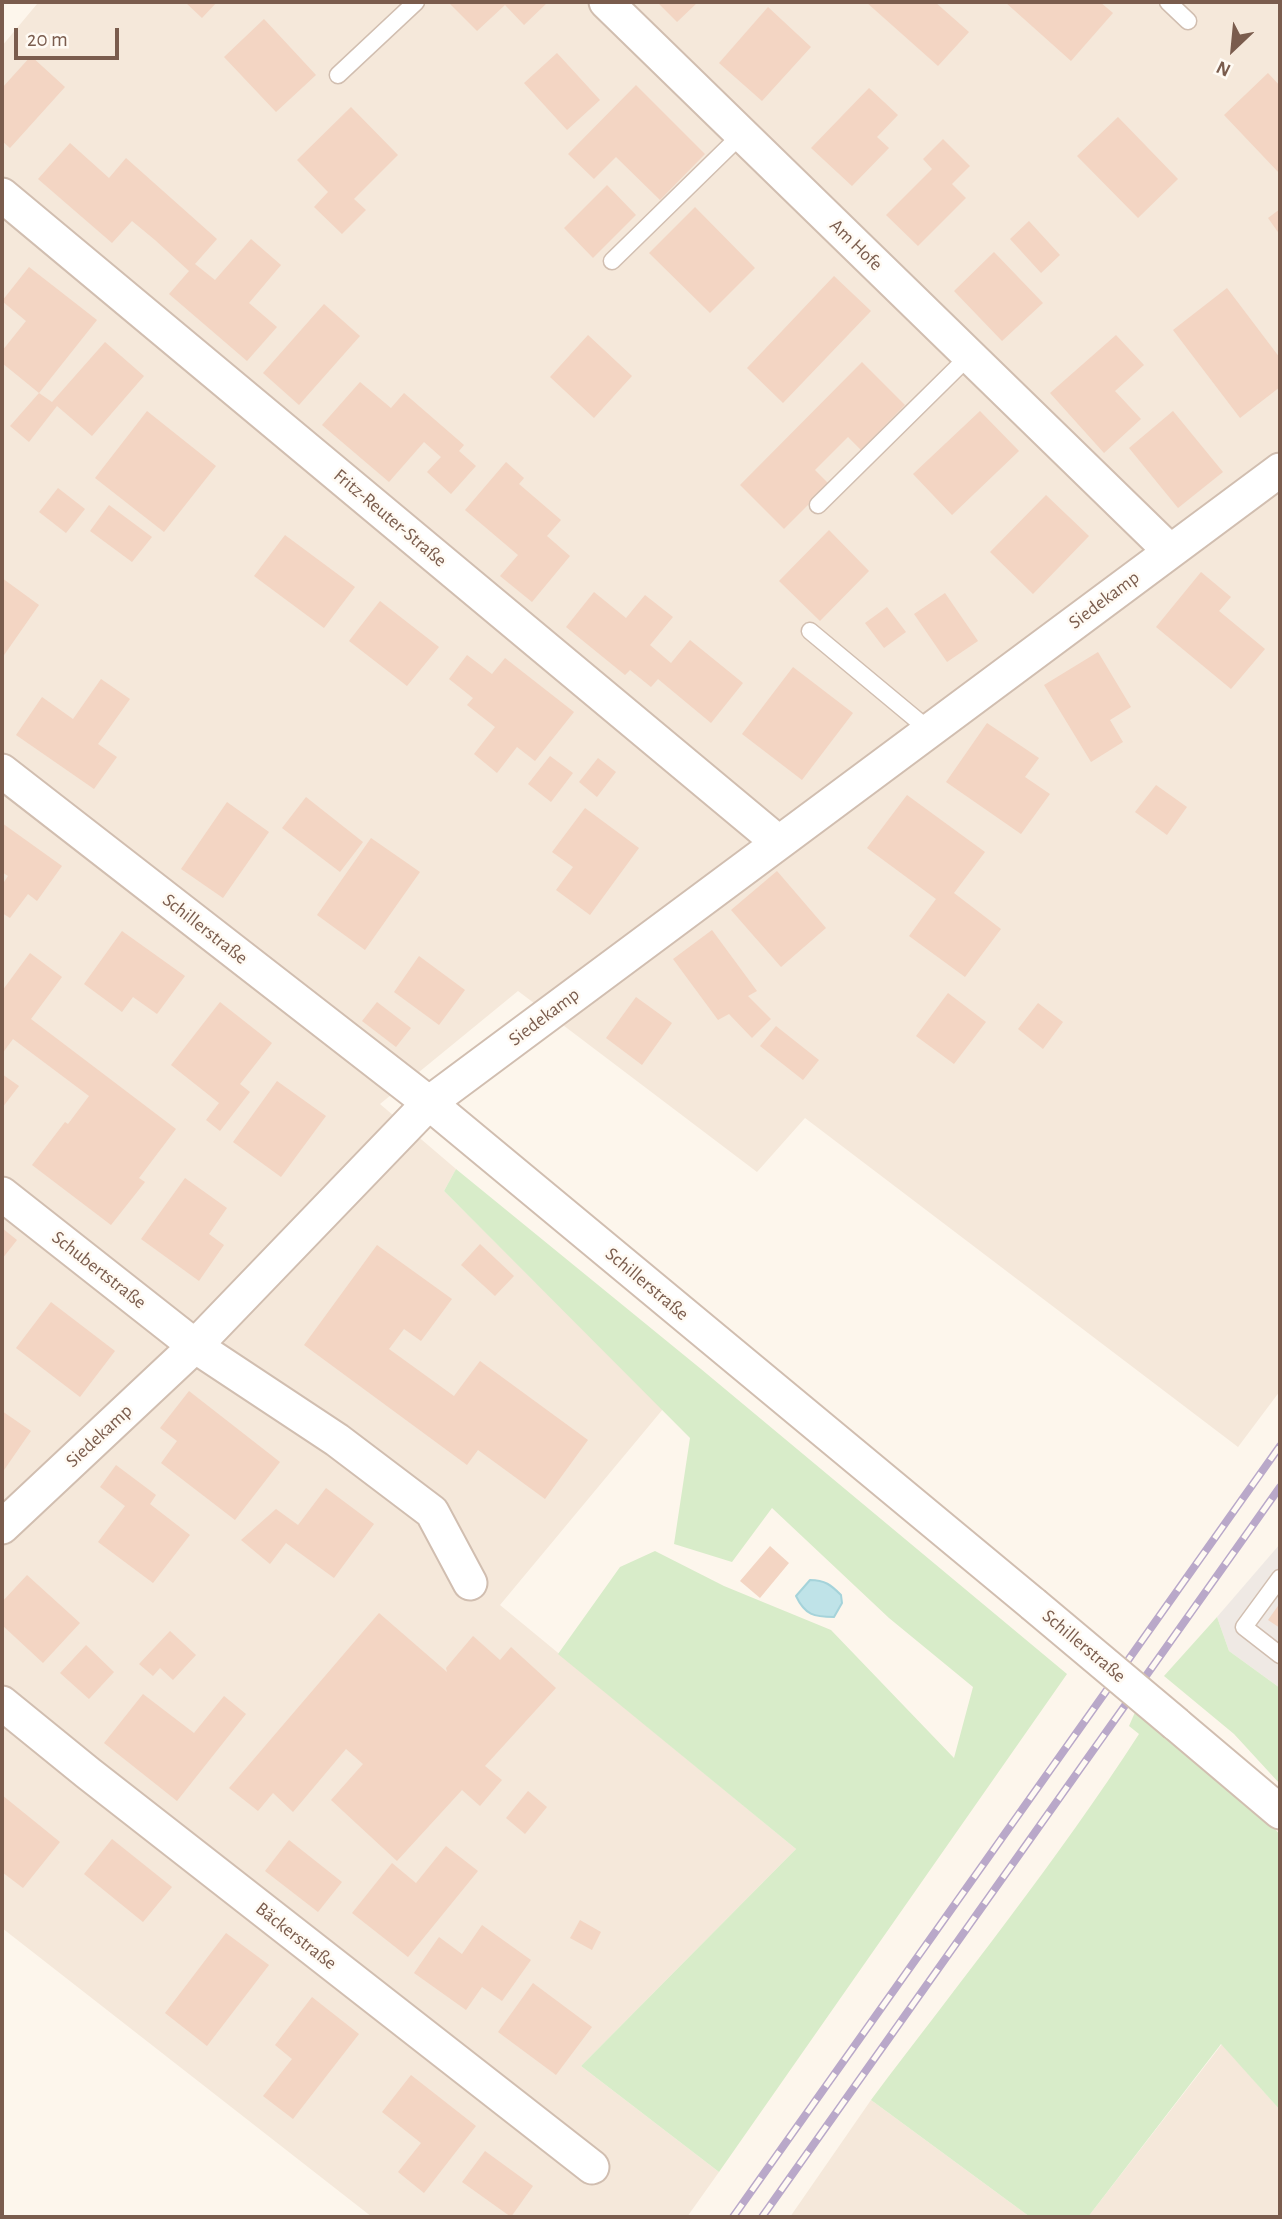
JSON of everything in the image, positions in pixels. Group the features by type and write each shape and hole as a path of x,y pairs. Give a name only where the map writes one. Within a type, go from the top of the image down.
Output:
{"street":[{"name":"Am Hofe","path":"606,2 1170,551"},
{"name":"Fritz-Reuter-Straße","path":"2,195 778,842"},
{"name":"Siedekamp","path":"2,1527 195,1346 423,1098 778,842 1280,470"},
{"name":"Schillerstraße","path":"2,771 423,1098 1280,1812"},
{"name":"Schubertstraße","path":"2,1194 195,1346"},
{"path":"195,1346 337,1440 432,1512 470,1583"},
{"name":"Bäckerstraße","path":"2,1703 592,2167"}],"lane":[{"path":"338,75 416,2"},
{"path":"1168,2 1188,21"},
{"path":"612,261 742,134"},
{"path":"817,505 970,356"},
{"path":"810,631 929,730"},
{"path":"1280,1578 1244,1627 1280,1655"}],"shaded area":[{"path":"35,2 1280,2 1280,1391 1238,1447 805,1118 757,1172 518,991 380,1104 456,1169 444,1191 663,1409 500,1605 796,1849 581,2066 719,2172 687,2217 372,2217 2,1928 2,46 37,4"},
{"path":"1280,1544 1280,1688 1229,1651 1217,1617"},
{"path":"1222,2044 1280,2110 1280,2217 1088,2217"},
{"path":"871,2100 1030,2217 790,2217"}],"green space":[{"path":"456,1169 1067,1674 719,2172 581,2066 796,1849 558,1654 620,1567 655,1551 724,1586 831,1630 954,1758 973,1687 889,1618 772,1508 732,1562 674,1544 690,1438 444,1191"},
{"path":"1217,1617 1229,1651 1280,1688 1280,1784 1234,1734 1164,1676"},
{"path":"1136,1710 1261,1811 1280,1835 1280,2110 1221,2044 1088,2217 1030,2217 871,2100 1108,1781 1139,1734 1129,1726"}],"water":[{"path":"810,1580 827,1584 841,1595 842,1603 834,1617 811,1614 799,1602 796,1596"}],"building":[{"path":"185,2 217,2 202,18"},
{"path":"448,2 548,2 524,25 505,5 477,31"},
{"path":"657,2 698,2 677,22"},
{"path":"866,2 935,2 969,32 938,66"},
{"path":"1005,2 1100,2 1113,13 1071,61"},
{"path":"768,7 811,47 762,101 719,63"},
{"path":"264,19 316,75 276,112 224,57"},
{"path":"557,53 600,100 567,130 524,83"},
{"path":"31,56 65,87 10,148 2,141 2,88"},
{"path":"1268,73 1280,86 1280,174 1224,115"},
{"path":"636,85 705,154 660,200 616,157 594,179 568,154"},
{"path":"869,88 898,115 877,137 889,148 852,186 811,148"},
{"path":"351,107 398,155 354,199 366,210 342,234 314,207 328,192 297,160"},
{"path":"1118,117 1178,179 1138,218 1077,156"},
{"path":"943,139 970,166 952,184 966,198 918,246 886,215 932,169 923,159"},
{"path":"70,143 109,178 126,158 217,239 195,264 215,280 251,239 281,265 249,303 277,327 247,361 169,294 189,271 155,240 132,221 112,243 38,179"},
{"path":"607,185 636,215 593,258 564,228"},
{"path":"695,207 755,268 710,313 649,253"},
{"path":"1280,209 1280,235 1268,218"},
{"path":"1029,221 1060,255 1041,273 1010,239"},
{"path":"994,252 1043,303 1002,341 954,291"},
{"path":"29,267 97,320 39,393 2,363 2,351 26,321 2,301"},
{"path":"834,276 871,311 783,403 747,368"},
{"path":"1227,288 1280,358 1280,387 1240,418 1173,330"},
{"path":"324,304 360,336 299,405 263,373"},
{"path":"588,335 632,376 594,418 550,377"},
{"path":"1116,335 1144,365 1115,391 1141,419 1104,453 1050,393"},
{"path":"105,342 144,376 92,436 57,406 29,442 10,426 39,393 52,402"},
{"path":"862,362 905,405 861,450 848,437 815,470 829,484 784,529 740,485"},
{"path":"360,382 391,408 404,393 464,445 459,451 476,466 451,494 427,472 441,457 424,442 389,482 322,425"},
{"path":"147,411 216,466 164,532 95,478"},
{"path":"980,411 1019,451 952,515 913,474"},
{"path":"1173,411 1223,472 1178,508 1129,448"},
{"path":"506,462 524,478 519,484 561,520 547,536 570,556 532,602 500,576 518,555 465,510"},
{"path":"58,488 85,509 66,533 39,512"},
{"path":"1046,495 1089,536 1033,594 990,552"},
{"path":"109,505 152,537 132,562 90,531"},
{"path":"829,530 869,571 820,621 779,581"},
{"path":"285,535 355,587 324,628 254,576"},
{"path":"1201,572 1231,597 1219,611 1265,649 1231,689 1156,627"},
{"path":"2,578 39,605 2,658"},
{"path":"594,592 626,618 645,595 673,617 650,645 671,663 690,640 743,683 711,723 658,679 651,687 630,670 625,675 566,627"},
{"path":"945,593 978,641 947,662 914,614"},
{"path":"380,601 439,647 407,686 349,641"},
{"path":"887,607 906,632 884,648 865,623"},
{"path":"1098,652 1131,707 1110,720 1123,742 1091,762 1044,685"},
{"path":"467,655 492,674 505,658 574,712 535,761 517,747 497,773 474,754 495,727 467,705 473,698 449,679"},
{"path":"793,667 853,713 802,780 742,734"},
{"path":"101,679 130,699 98,744 117,757 94,789 16,735 42,697 73,719"},
{"path":"987,723 1039,758 1025,777 1050,794 1021,834 946,782"},
{"path":"550,756 573,773 551,802 528,784"},
{"path":"598,758 616,772 597,797 579,782"},
{"path":"1156,785 1187,807 1167,835 1135,812"},
{"path":"907,795 985,852 954,893 1001,929 965,977 909,936 936,899 867,848"},
{"path":"306,797 363,842 340,872 282,828"},
{"path":"227,802 269,832 223,898 181,869"},
{"path":"585,808 639,848 590,915 556,890 573,867 552,852"},
{"path":"2,823 62,866 37,901 28,894 10,918 2,913 2,885 8,876 2,872"},
{"path":"371,838 420,872 365,950 317,915"},
{"path":"777,871 826,928 781,967 731,910"},
{"path":"712,930 757,991 748,996 771,1019 752,1038 729,1014 718,1020 673,959"},
{"path":"122,931 185,976 157,1014 133,997 122,1012 84,984"},
{"path":"30,953 62,977 31,1019 176,1129 139,1178 145,1182 111,1225 32,1165 89,1096 13,1039 2,1054 2,991"},
{"path":"419,956 465,990 439,1025 394,992"},
{"path":"948,993 986,1022 954,1064 916,1036"},
{"path":"636,997 672,1023 642,1065 606,1038"},
{"path":"220,1002 272,1043 240,1084 250,1092 220,1131 206,1120 219,1103 171,1065"},
{"path":"377,1002 411,1028 396,1047 362,1021"},
{"path":"1038,1003 1063,1022 1043,1049 1018,1029"},
{"path":"776,1026 819,1060 803,1080 760,1046"},
{"path":"2,1074 19,1086 2,1108"},
{"path":"277,1081 326,1116 281,1177 233,1142"},
{"path":"185,1178 227,1208 209,1234 224,1245 199,1281 141,1239"},
{"path":"2,1228 17,1240 2,1259"},
{"path":"480,1244 514,1276 495,1296 461,1265"},
{"path":"377,1245 452,1299 421,1341 404,1329 389,1349 454,1396 480,1361 588,1440 545,1499 478,1450 467,1465 304,1345"},
{"path":"51,1302 115,1351 80,1397 16,1348"},
{"path":"189,1391 280,1462 235,1520 161,1463 177,1441 160,1428"},
{"path":"2,1411 31,1431 2,1473"},
{"path":"116,1465 156,1495 150,1504 190,1535 153,1583 98,1542 125,1506 100,1487"},
{"path":"326,1488 374,1524 334,1578 286,1543 270,1564 241,1540 276,1509 298,1525"},
{"path":"770,1546 789,1563 760,1598 740,1581"},
{"path":"27,1575 80,1623 43,1663 2,1625 2,1602"},
{"path":"1280,1603 1280,1628 1268,1620"},
{"path":"379,1613 447,1672 446,1668 473,1636 500,1660 511,1647 556,1688 485,1766 502,1780 480,1806 462,1790 397,1861 331,1800 363,1764 346,1749 293,1812 273,1793 258,1811 229,1788"},
{"path":"170,1631 196,1655 173,1680 160,1668 153,1676 139,1664"},
{"path":"86,1645 114,1672 89,1699 60,1673"},
{"path":"143,1694 194,1733 224,1696 246,1714 177,1801 104,1743"},
{"path":"528,1791 547,1807 525,1834 506,1818"},
{"path":"2,1795 60,1842 23,1888 2,1872"},
{"path":"112,1839 172,1887 143,1922 84,1874"},
{"path":"289,1840 342,1882 318,1912 265,1871"},
{"path":"446,1846 478,1871 408,1957 352,1913 392,1863 416,1883"},
{"path":"580,1920 601,1932 592,1950 570,1938"},
{"path":"482,1925 531,1960 502,2001 482,1987 466,2010 414,1973 439,1937 462,1954"},
{"path":"226,1933 269,1965 207,2046 165,2013"},
{"path":"533,1983 592,2027 556,2075 498,2032"},
{"path":"312,1997 359,2034 293,2119 263,2096 292,2059 275,2045"},
{"path":"411,2075 476,2126 424,2193 398,2172 421,2143 382,2112"},
{"path":"485,2151 533,2186 511,2217 462,2182"}],"railway":[{"path":"733,2217 1280,1446"},
{"path":"762,2217 1280,1487"}]}
